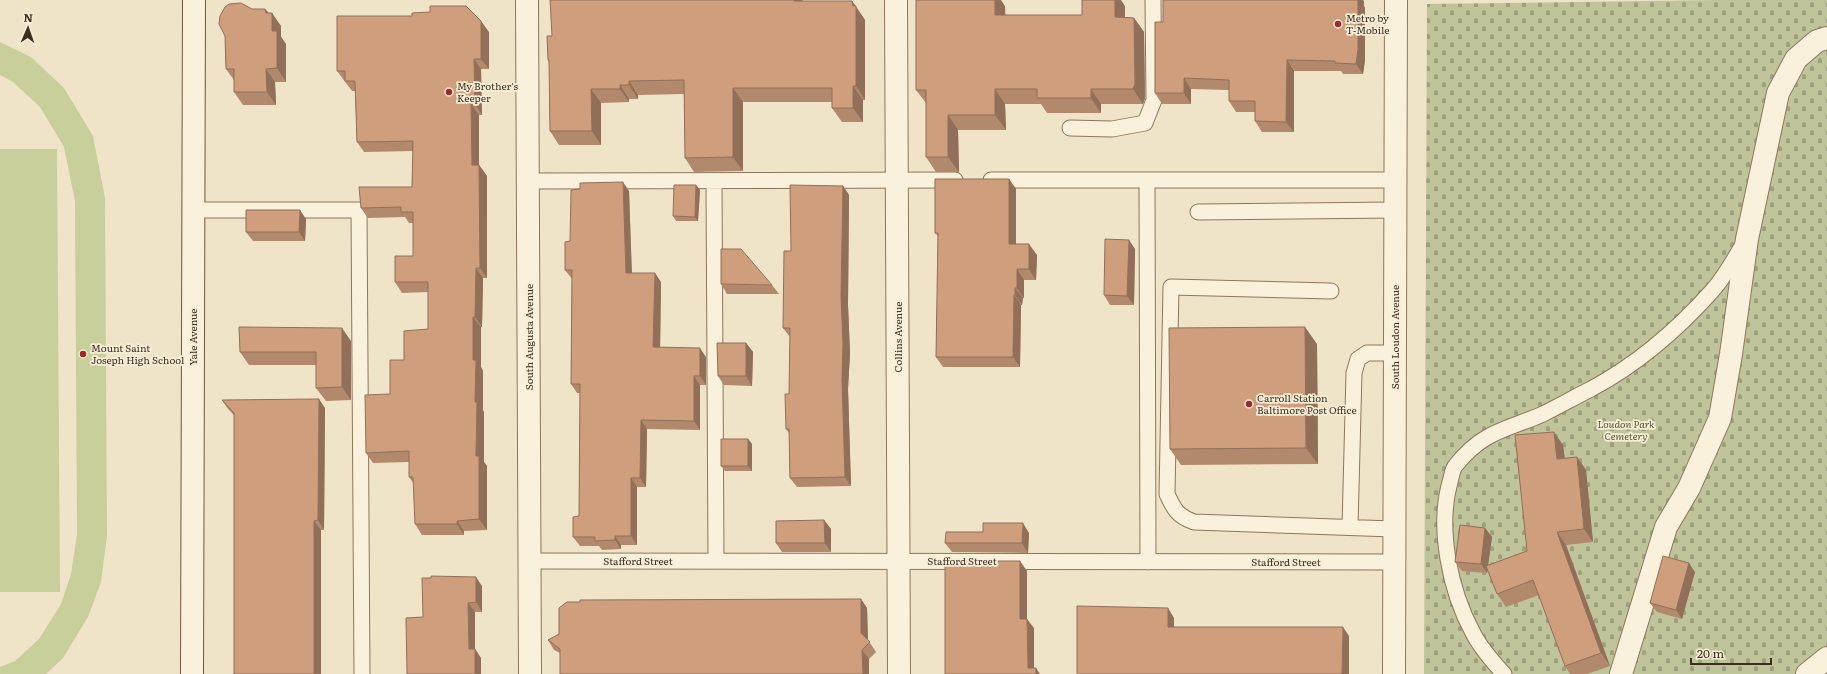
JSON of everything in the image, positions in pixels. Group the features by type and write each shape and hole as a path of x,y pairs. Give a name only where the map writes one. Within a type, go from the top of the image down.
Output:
{"street":[{"name":"Yale Avenue","path":"192,674 194,0"},
{"name":"South Augusta Avenue","path":"527,0 530,674"},
{"name":"Collins Avenue","path":"896,0 899,674"},
{"name":"South Loudon Avenue","path":"1394,674 1393,529 1396,0"},
{"path":"1621,674 1666,527 1689,488 1720,418 1731,354 1747,239 1778,93 1796,59 1817,41 1827,38"},
{"path":"1807,674 1827,658"}],"lane":[{"path":"1070,128 1112,129 1145,123 1154,100 1153,0"},
{"path":"1147,180 1148,562"},
{"path":"528,181 1396,180"},
{"path":"714,181 716,561"},
{"path":"194,210 359,210 362,674"},
{"path":"1198,212 1395,210"},
{"path":"1504,674 1473,635 1461,607 1451,569 1444,528 1446,497 1454,466 1473,445 1497,431 1543,414 1593,388 1640,358 1672,331 1713,290 1747,239"},
{"path":"1331,291 1171,287 1166,494 1173,508 1182,517 1194,522 1393,529"},
{"path":"1350,527 1354,373 1358,359 1367,353 1395,353"},
{"name":"Stafford Street","path":"530,561 1393,562"}],"green space":[{"name":"Loudon Park Cemetery","path":"1827,0 1827,674 1424,674 1427,4"},
{"path":"0,42 31,57 64,88 93,136 105,198 107,536 101,582 88,617 63,658 46,674 0,674 0,667 15,661 39,639 61,604 71,574 77,534 75,201 64,147 40,107 13,82 0,75"},
{"path":"0,149 57,149 60,592 0,592"}],"building":[{"path":"550,0 852,1 853,6 856,6 856,86 853,86 853,108 832,108 832,88 733,88 733,157 685,158 684,80 629,81 629,85 620,85 620,89 591,89 592,131 550,131 549,60 547,36 552,36"},
{"path":"916,0 995,0 995,15 1082,15 1082,0 1115,0 1115,17 1134,18 1135,84 1133,89 1091,89 1091,98 1037,98 1037,89 995,89 995,115 948,115 948,157 926,157 926,90 916,90"},
{"path":"1163,0 1358,0 1358,49 1356,64 1335,63 1335,61 1287,60 1286,122 1255,121 1255,101 1229,101 1229,80 1184,78 1184,93 1155,93 1155,22 1163,22"},
{"path":"241,3 252,9 265,9 266,13 272,13 272,31 277,31 277,68 266,69 267,92 234,92 234,69 226,69 225,36 219,24 220,16 225,7 229,4"},
{"path":"430,6 466,6 481,21 481,59 474,59 475,104 471,104 472,165 479,165 480,268 476,268 475,317 473,317 473,360 476,360 476,456 479,456 479,519 457,521 457,524 415,524 413,477 409,477 409,451 366,453 365,395 390,394 390,360 404,360 404,331 428,329 428,282 395,282 395,256 413,256 413,212 401,212 401,207 361,208 359,187 412,187 413,141 357,142 355,81 345,81 345,71 337,71 337,16 412,16 412,13 430,12"},
{"path":"935,179 1009,179 1009,244 1029,244 1029,269 1017,269 1017,288 1015,288 1014,295 1013,357 936,357 938,233 935,233"},
{"path":"623,182 626,273 655,273 653,347 700,348 700,376 694,376 694,421 641,420 640,478 631,478 631,536 615,536 615,540 595,541 595,537 573,537 573,517 579,516 580,384 571,384 572,270 565,270 565,242 570,241 571,190 580,189 580,183"},
{"path":"674,185 696,185 695,217 673,216"},
{"path":"790,185 843,186 841,296 845,477 790,478 789,429 786,429 785,394 789,394 790,328 783,328 784,251 791,251"},
{"path":"246,210 300,210 299,232 246,232"},
{"path":"1105,239 1129,240 1127,296 1104,295"},
{"path":"721,249 741,249 772,285 721,284"},
{"path":"239,327 342,328 342,387 316,388 316,352 240,352"},
{"name":"Carroll Station Baltimore Post Office","path":"1305,327 1306,448 1170,449 1169,328"},
{"path":"717,343 746,343 746,376 718,376"},
{"path":"319,399 318,520 314,521 314,674 234,674 234,413 222,400"},
{"path":"1554,432 1557,459 1577,457 1584,529 1557,532 1601,653 1565,666 1533,580 1497,594 1486,566 1527,551 1515,435"},
{"path":"721,439 748,439 748,466 721,466"},
{"path":"824,520 825,543 776,543 776,521"},
{"path":"983,523 1023,523 1022,543 945,543 946,532 983,532"},
{"path":"1460,525 1485,528 1481,564 1455,562"},
{"path":"1663,556 1689,563 1676,610 1650,603"},
{"path":"945,561 1020,561 1020,619 1027,619 1028,668 1036,668 1036,674 945,674"},
{"path":"431,576 476,577 476,602 468,603 469,649 475,649 475,674 407,674 406,618 423,617 422,578 431,578"},
{"path":"861,599 861,633 870,642 862,650 863,674 560,674 560,649 548,640 559,634 559,608 567,602 580,602 580,600"},
{"path":"1077,606 1168,608 1168,627 1343,627 1342,674 1077,674"}],"place":[{"name":"Metro by T-Mobile","path":"1338,24"},
{"name":"My Brother's Keeper","path":"449,92"},
{"name":"Mount Saint Joseph High School","path":"83,354"},
{"name":"Carroll Station Baltimore Post Office","path":"1249,404"}]}
